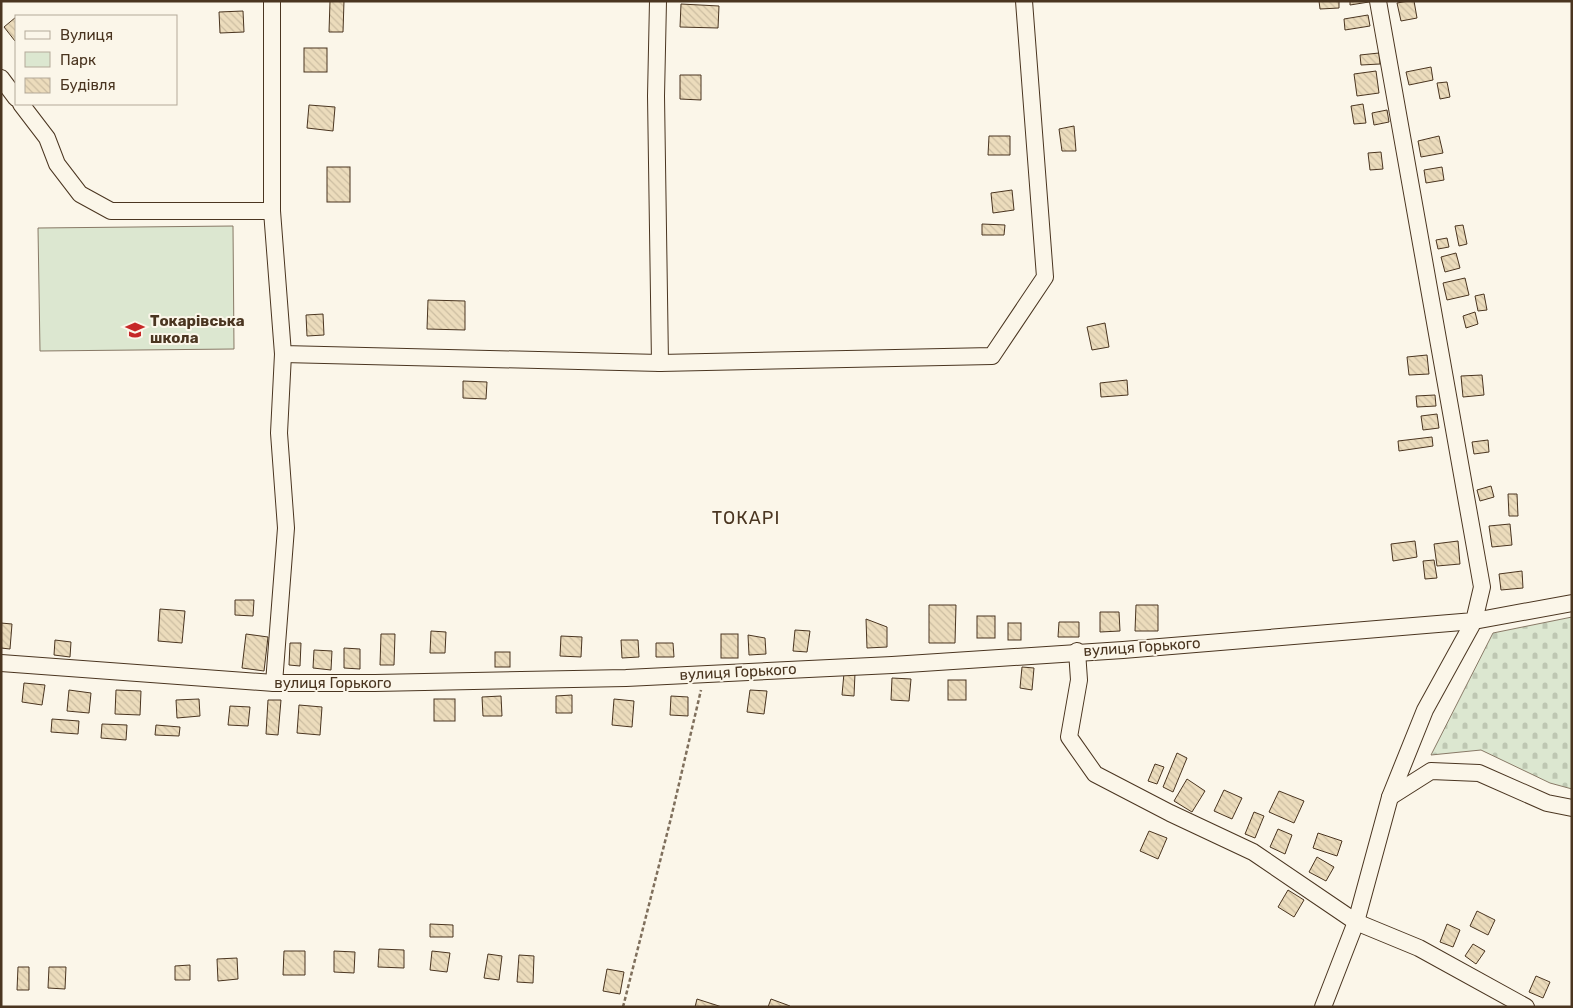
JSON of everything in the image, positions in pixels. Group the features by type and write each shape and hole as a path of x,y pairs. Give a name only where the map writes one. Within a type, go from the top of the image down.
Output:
{"street":[{"path":"272,1 272,211 283,354 279,433 286,528 274,683"},
{"path":"658,1 656,96 660,363"},
{"path":"283,354 660,363 992,356 1045,277 1024,1"},
{"path":"1323,1007 1356,922 1390,797 1425,710 1474,621 1482,587 1378,1"},
{"path":"1,78 15,97"},
{"path":"22,105 47,138 57,164 80,194 111,211 272,211"},
{"name":"вулиця Горького","path":"1,663 274,683 626,678 892,665 1132,649 1474,621 1572,602"},
{"path":"1077,652 1079,680 1069,737 1095,774 1170,813 1253,852 1356,922 1419,948 1526,1007"},
{"path":"1390,797 1431,771 1479,772 1547,803 1572,808"}],"path":[{"path":"623,1007 705,674"}],"green space":[{"path":"233,226 234,349 40,351 38,228"},
{"path":"1572,617 1572,789 1550,783 1481,750 1431,755 1493,633"}],"building":[{"path":"330,1 344,1 343,32 329,32"},
{"path":"1319,1 1339,1 1339,8 1320,9"},
{"path":"1350,1 1369,1 1369,2 1350,5"},
{"path":"1414,1 1417,18 1401,21 1397,3"},
{"path":"681,4 719,6 718,28 680,27"},
{"path":"243,11 244,32 220,33 219,12"},
{"path":"1368,15 1370,26 1345,30 1344,19"},
{"path":"15,18 15,41 4,27"},
{"path":"304,48 327,48 327,72 304,72"},
{"path":"1379,53 1380,64 1361,65 1360,55"},
{"path":"1431,67 1433,80 1409,85 1406,72"},
{"path":"1376,71 1379,93 1357,96 1354,74"},
{"path":"680,75 701,75 701,100 680,99"},
{"path":"1447,82 1450,97 1440,99 1437,83"},
{"path":"1363,104 1366,123 1354,124 1351,106"},
{"path":"309,105 335,107 333,131 307,128"},
{"path":"1387,110 1389,122 1374,125 1372,113"},
{"path":"1074,126 1076,151 1062,151 1059,129"},
{"path":"989,136 1010,136 1010,155 988,155"},
{"path":"1439,136 1443,153 1421,157 1418,141"},
{"path":"1381,152 1383,169 1370,170 1368,153"},
{"path":"327,167 350,167 350,202 327,202"},
{"path":"1442,167 1444,180 1426,183 1424,170"},
{"path":"1012,190 1014,210 993,213 991,193"},
{"path":"982,224 1005,225 1004,235 982,235"},
{"path":"1463,225 1467,244 1459,246 1455,226"},
{"path":"1447,238 1449,247 1438,249 1436,240"},
{"path":"1456,253 1460,268 1445,272 1441,257"},
{"path":"1465,278 1469,295 1447,300 1443,283"},
{"path":"1484,294 1487,310 1478,311 1475,296"},
{"path":"428,300 465,301 465,330 427,329"},
{"path":"1475,312 1478,324 1466,328 1463,316"},
{"path":"323,314 324,335 307,336 306,315"},
{"path":"1105,323 1109,347 1092,350 1087,327"},
{"path":"1427,355 1429,374 1409,375 1407,357"},
{"path":"1482,375 1484,395 1463,397 1461,376"},
{"path":"1127,380 1128,395 1101,397 1100,383"},
{"path":"463,381 487,382 486,399 463,398"},
{"path":"1435,395 1436,406 1417,407 1416,396"},
{"path":"1437,414 1439,428 1423,430 1421,416"},
{"path":"1432,437 1433,446 1399,451 1398,441"},
{"path":"1488,440 1489,452 1474,454 1472,442"},
{"path":"1491,486 1494,497 1480,501 1477,490"},
{"path":"1508,494 1517,494 1518,516 1509,516"},
{"path":"1510,524 1512,545 1492,547 1489,526"},
{"path":"1415,541 1417,557 1393,561 1391,544"},
{"path":"1458,541 1460,564 1437,566 1434,544"},
{"path":"1434,560 1437,578 1425,579 1423,561"},
{"path":"1522,571 1523,588 1501,590 1499,574"},
{"path":"235,600 254,600 253,616 235,615"},
{"path":"929,605 956,605 955,643 929,643"},
{"path":"1136,605 1158,605 1158,631 1135,631"},
{"path":"160,609 185,611 182,643 158,641"},
{"path":"1100,612 1119,612 1120,631 1100,632"},
{"path":"977,616 995,616 995,638 977,638"},
{"path":"866,619 887,627 887,647 867,648"},
{"path":"1059,622 1079,622 1079,637 1058,637"},
{"path":"1,623 12,624 10,649 1,648"},
{"path":"1008,623 1021,623 1021,640 1008,640"},
{"path":"795,630 810,631 807,652 793,651"},
{"path":"431,631 446,632 445,653 430,653"},
{"path":"246,634 268,637 264,671 242,668"},
{"path":"381,634 395,634 394,665 380,665"},
{"path":"721,634 738,634 738,658 721,658"},
{"path":"748,635 765,638 766,654 749,655"},
{"path":"561,636 582,637 581,657 560,656"},
{"path":"55,640 71,642 70,657 54,655"},
{"path":"621,640 638,640 639,657 622,658"},
{"path":"290,643 301,643 300,666 289,665"},
{"path":"656,643 673,643 674,657 656,657"},
{"path":"344,648 360,649 360,669 344,668"},
{"path":"314,650 332,651 331,670 313,668"},
{"path":"495,652 510,652 510,667 495,667"},
{"path":"1022,667 1034,668 1032,690 1020,688"},
{"path":"844,673 855,673 854,696 842,695"},
{"path":"892,678 911,679 909,701 891,700"},
{"path":"948,680 966,680 966,700 948,700"},
{"path":"24,683 45,685 42,705 22,702"},
{"path":"69,690 91,693 89,713 67,711"},
{"path":"116,690 141,691 140,715 115,714"},
{"path":"750,690 767,691 764,714 747,712"},
{"path":"572,695 572,713 556,713 556,696"},
{"path":"501,696 502,716 483,716 482,697"},
{"path":"671,696 688,697 688,716 670,715"},
{"path":"199,699 200,716 177,718 176,700"},
{"path":"434,699 455,699 455,721 434,721"},
{"path":"614,699 634,701 632,727 612,725"},
{"path":"268,700 281,700 278,735 266,734"},
{"path":"299,705 322,707 320,735 297,733"},
{"path":"230,706 250,707 248,726 228,725"},
{"path":"52,719 79,721 78,734 51,732"},
{"path":"102,724 127,725 126,740 101,738"},
{"path":"156,725 180,727 179,736 155,735"},
{"path":"1177,753 1187,758 1173,792 1163,787"},
{"path":"1155,764 1164,767 1157,784 1148,781"},
{"path":"1187,779 1205,791 1192,812 1174,801"},
{"path":"1224,790 1242,798 1232,819 1214,811"},
{"path":"1279,791 1304,801 1294,823 1269,812"},
{"path":"1254,812 1264,816 1255,838 1245,834"},
{"path":"1278,829 1292,835 1285,854 1270,847"},
{"path":"1149,831 1167,838 1158,859 1140,851"},
{"path":"1318,833 1342,841 1337,856 1313,848"},
{"path":"1317,857 1334,867 1326,881 1309,872"},
{"path":"1288,890 1304,900 1294,917 1278,907"},
{"path":"1477,911 1495,920 1488,935 1470,926"},
{"path":"430,924 453,925 453,937 430,937"},
{"path":"1447,924 1460,930 1453,947 1440,942"},
{"path":"1473,944 1485,951 1476,964 1465,956"},
{"path":"379,949 404,950 404,968 378,967"},
{"path":"284,951 305,951 305,975 283,975"},
{"path":"334,951 355,952 354,973 334,972"},
{"path":"432,951 450,953 447,972 430,970"},
{"path":"488,954 502,956 499,980 484,978"},
{"path":"519,955 534,956 533,983 517,982"},
{"path":"237,958 238,979 218,981 217,959"},
{"path":"190,965 190,980 175,980 175,966"},
{"path":"18,967 29,967 29,990 17,990"},
{"path":"49,967 66,967 65,989 48,988"},
{"path":"607,969 624,972 620,994 603,991"},
{"path":"1536,976 1550,982 1543,998 1529,992"},
{"path":"697,999 722,1007 695,1007"},
{"path":"771,999 790,1006 790,1007 768,1007"}],"place":[{"name":"Токарівська школа","path":"135,330"}],"district":[{"name":"ТОКАРІ","path":"746,518"}]}
